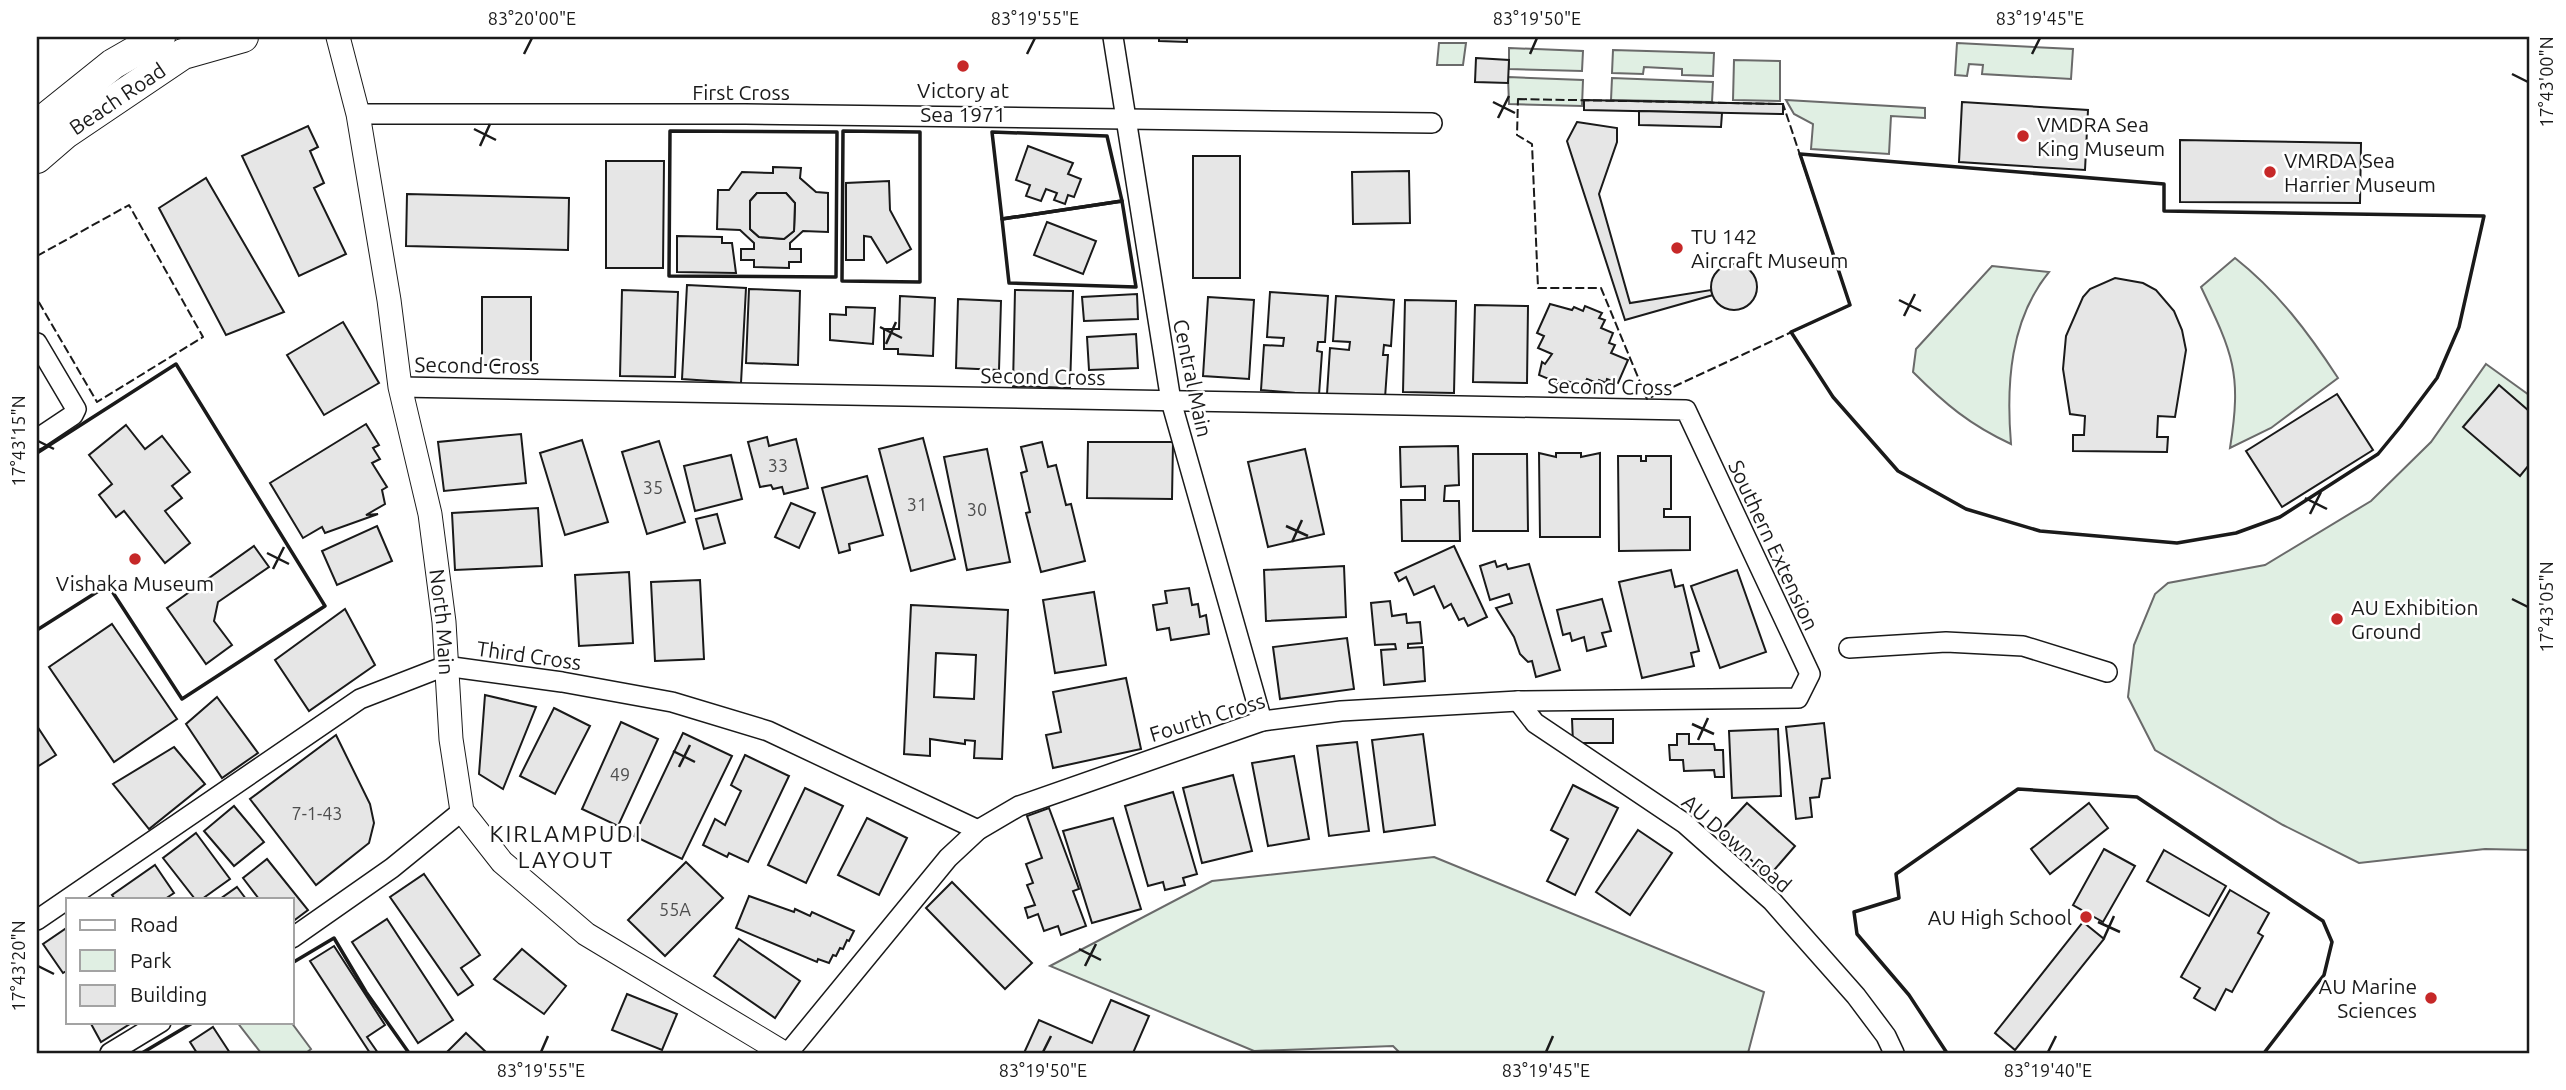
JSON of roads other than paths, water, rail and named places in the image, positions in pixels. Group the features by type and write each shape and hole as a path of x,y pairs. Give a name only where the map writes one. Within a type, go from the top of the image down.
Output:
{"main road":[{"name":"Beach Road","path":"37,125 113,64 160,37"},
{"name":"Beach Road","path":"37,158 66,133 183,54 243,37"}],"street":[{"name":"North Main","path":"338,37 358,114 389,300 400,387 430,514 444,622 445,666 462,811"},
{"name":"Central Main","path":"1113,37 1124,120 1171,401 1262,721"},
{"name":"First Cross","path":"358,114 745,114 1432,123"},
{"path":"37,343 76,409 73,415 37,439"},
{"name":"Second Cross","path":"400,387 1686,410"},
{"name":"Southern Extension","path":"1686,410 1810,674 1798,698"},
{"path":"1849,648 1946,642 2023,646 2107,672"},
{"name":"Third Cross","path":"69,898 360,699 445,666 562,682 672,702 757,727 978,830"},
{"name":"Fourth Cross","path":"786,1053 948,858 978,830 1019,806 1262,721 1341,711 1518,701 1798,698"},
{"name":"AU Down road","path":"1518,701 1535,723 1684,823 1772,901 1856,996 1886,1036 1894,1053"},
{"path":"294,937 392,868 462,811 502,862 586,934 786,1053"},
{"name":"Third Cross","path":"37,920 66,900"},
{"path":"110,1053 158,1024"}],"place":[{"name":"Victory at Sea 1971","path":"963,66"},
{"name":"VMDRA Sea King Museum","path":"2023,136"},
{"name":"VMRDA Sea Harrier Museum","path":"2270,172"},
{"name":"TU 142 Aircraft Museum","path":"1677,248"},
{"name":"Vishaka Museum","path":"135,559"},
{"name":"AU Exhibition Ground","path":"2337,619"},
{"name":"AU High School","path":"2086,917"},
{"name":"AU Marine Sciences","path":"2431,998"}],"district":[{"name":"KIRLAMPUDI LAYOUT","path":"566,846"}]}
